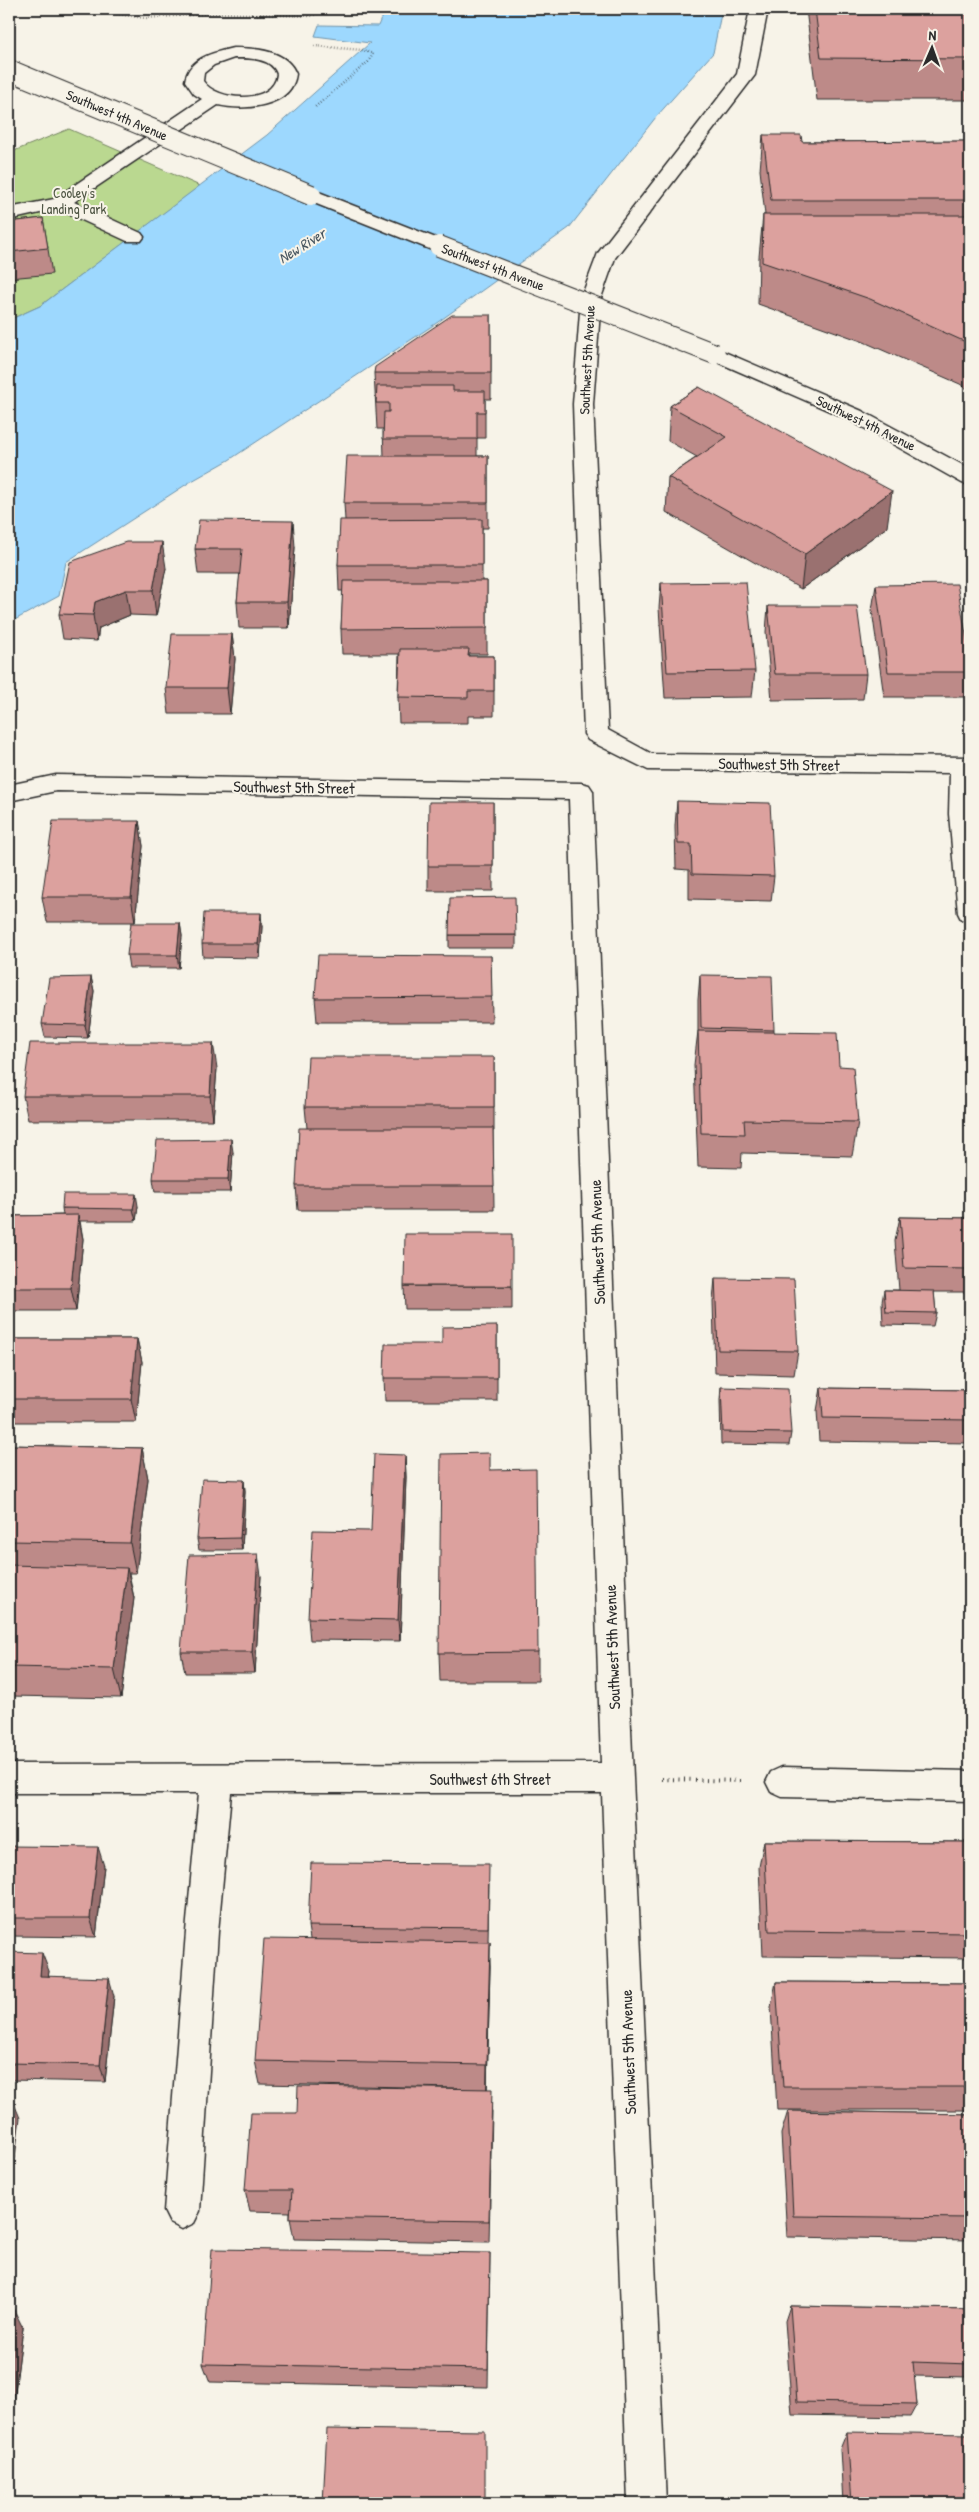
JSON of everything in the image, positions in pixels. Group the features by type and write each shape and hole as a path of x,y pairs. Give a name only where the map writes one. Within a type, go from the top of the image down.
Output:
{"street":[{"name":"Southwest 5th Avenue","path":"596,734 583,404 591,298 604,257 746,75 759,9"},
{"path":"9,214 60,203 214,99 236,103 265,99 285,85 288,77 285,68 277,61 257,54 233,53 217,57 197,69 193,76 193,84 198,91 214,99"},
{"name":"Southwest 4th Avenue","path":"9,70 438,246 715,354 855,415 970,478"},
{"path":"60,203 134,237"},
{"name":"Southwest 5th Street","path":"596,734 648,762 966,765"},
{"path":"966,765 961,814 970,913"},
{"name":"Southwest 5th Street","path":"9,792 56,783 581,791"},
{"name":"Southwest 5th Avenue","path":"581,791 617,1778 647,2503"},
{"name":"Southwest 6th Street","path":"9,1779 617,1778"},
{"path":"182,2211 202,1932 216,1780"},
{"path":"782,1782 970,1786"}],"path":[{"path":"42,9 97,12 144,18 220,13 311,16 329,9"},
{"path":"312,109 368,62 373,54 363,50 313,46"},
{"path":"617,1778 782,1782"}],"green space":[{"name":"Cooley's Landing Park","path":"69,129 200,186 40,306 9,320 9,153"}],"water":[{"name":"New River","path":"385,9 722,9 713,53 656,117 569,228 438,322 229,460 190,482 66,562 59,596 9,623 9,320 40,306 267,135 370,43 315,36 319,25 378,26"}],"building":[{"path":"815,9 970,9 970,59 821,58"},
{"path":"763,135 801,135 802,142 970,141 970,200 771,200"},
{"path":"763,215 970,215 970,344 870,299 762,262"},
{"path":"43,218 48,248 9,252 9,222"},
{"path":"452,315 491,315 491,373 374,373 375,367"},
{"path":"377,386 453,386 453,391 485,391 485,412 477,412 477,439 383,439 384,412 389,412 389,403 376,403"},
{"path":"699,387 892,491 805,554 668,477 727,437 670,406"},
{"path":"347,456 488,456 488,503 344,503"},
{"path":"482,519 482,565 338,565 340,520"},
{"path":"199,520 293,521 287,602 237,602 242,549 195,549"},
{"path":"126,542 162,542 153,590 126,590 95,602 93,615 59,614 70,562"},
{"path":"343,581 487,581 487,628 341,629"},
{"path":"746,582 755,671 667,672 661,583"},
{"path":"957,584 970,657 970,672 888,672 876,585"},
{"path":"768,606 857,606 866,674 775,674"},
{"path":"172,634 232,634 227,688 166,688"},
{"path":"400,649 469,649 468,656 494,656 494,691 468,691 468,698 398,697"},
{"path":"677,801 770,803 774,876 692,874 691,844 678,844"},
{"path":"429,802 493,802 493,866 428,866"},
{"path":"53,821 139,821 131,897 42,897"},
{"path":"515,897 516,935 449,935 450,898"},
{"path":"204,913 261,913 258,944 202,944"},
{"path":"131,923 180,923 177,955 127,955"},
{"path":"318,955 491,956 492,997 315,998"},
{"path":"700,975 772,976 774,1030 701,1028"},
{"path":"91,977 85,1025 42,1024 49,978"},
{"path":"698,1031 837,1033 839,1066 853,1067 858,1122 744,1120 745,1134 701,1133"},
{"path":"30,1043 213,1043 210,1096 23,1096"},
{"path":"308,1057 494,1057 494,1107 305,1107"},
{"path":"299,1128 493,1128 494,1186 296,1186"},
{"path":"231,1139 228,1179 153,1179 157,1140"},
{"path":"63,1194 136,1194 133,1209 62,1208"},
{"path":"78,1215 71,1288 9,1288 9,1216"},
{"path":"900,1217 970,1218 970,1269 904,1268"},
{"path":"405,1234 512,1234 512,1286 404,1286"},
{"path":"715,1278 794,1279 798,1351 718,1350"},
{"path":"884,1290 934,1291 936,1313 886,1312"},
{"path":"497,1326 497,1378 384,1378 385,1344 442,1344 442,1327"},
{"path":"9,1339 137,1339 131,1399 9,1399"},
{"path":"721,1387 788,1389 791,1433 723,1432"},
{"path":"821,1388 970,1390 970,1420 823,1418"},
{"path":"9,1445 142,1448 130,1543 9,1541"},
{"path":"490,1453 490,1470 536,1469 538,1652 439,1653 441,1454"},
{"path":"374,1454 405,1455 398,1620 308,1618 313,1530 371,1531"},
{"path":"202,1479 244,1480 240,1538 197,1539"},
{"path":"258,1554 252,1652 181,1652 189,1555"},
{"path":"9,1565 127,1568 114,1669 9,1667"},
{"path":"764,1841 970,1842 970,1933 769,1931"},
{"path":"9,1846 98,1847 90,1918 9,1918"},
{"path":"311,1863 489,1864 488,1928 308,1926"},
{"path":"264,1939 490,1942 487,2065 255,2061"},
{"path":"9,1952 42,1953 40,1976 109,1978 100,2065 9,2063"},
{"path":"776,1982 970,1983 970,2087 783,2087"},
{"path":"298,2086 492,2089 489,2221 290,2218 292,2190 245,2190 251,2113 297,2113"},
{"path":"9,2101 13,2101 9,2131"},
{"path":"788,2111 970,2114 970,2218 793,2216"},
{"path":"212,2249 490,2253 488,2369 203,2364"},
{"path":"790,2306 970,2309 970,2364 913,2362 917,2404 797,2402"},
{"path":"9,2308 13,2308 9,2339"},
{"path":"327,2429 485,2431 485,2503 323,2503"},
{"path":"847,2432 970,2434 970,2503 852,2503"}]}
